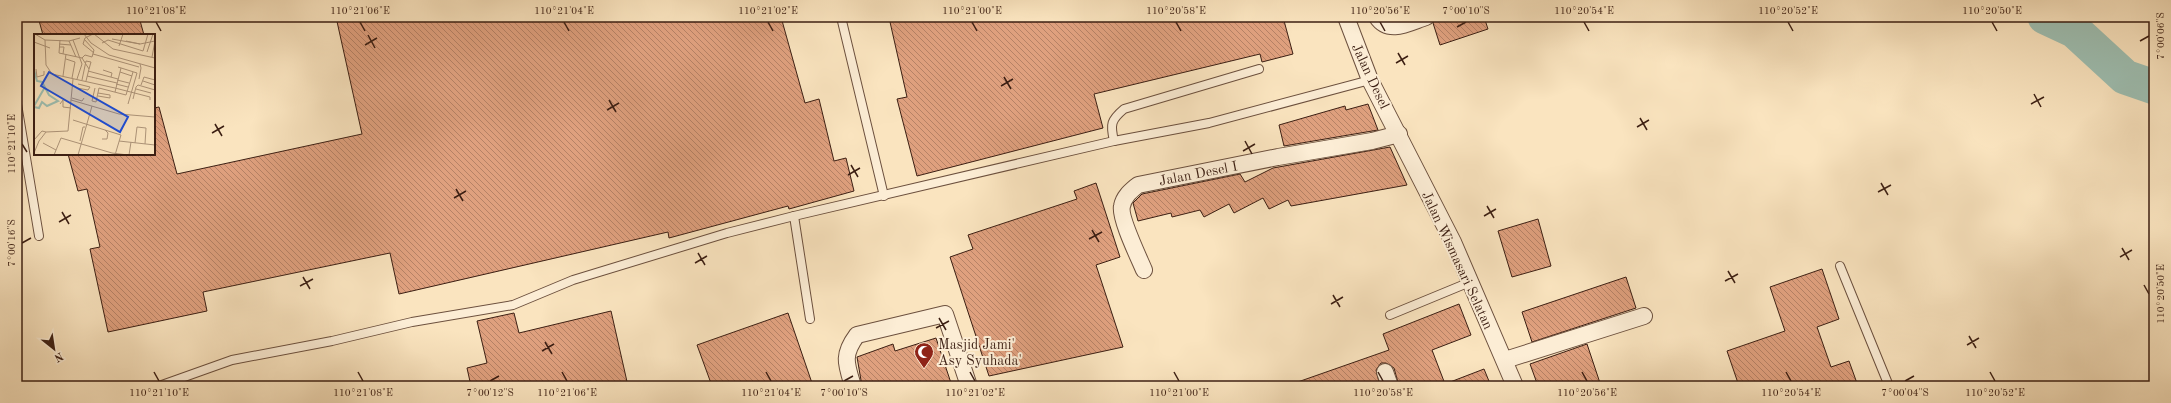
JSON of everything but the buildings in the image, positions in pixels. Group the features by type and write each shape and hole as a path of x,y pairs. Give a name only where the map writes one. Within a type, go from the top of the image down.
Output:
{"street":[{"name":"Jalan Desel","path":"1346,17 1370,80 1399,134"},
{"path":"1377,17 1383,24 1390,27 1399,26 1426,17"},
{"name":"Jalan Desel I","path":"1144,270 1123,217 1121,208 1126,196 1138,185 1278,157 1372,141 1399,134"},
{"name":"Jalan Wismasari Selatan","path":"1399,134 1414,170 1453,242 1515,386"},
{"path":"853,386 847,367 846,355 848,346 857,335 945,314 969,386"},
{"path":"1505,360 1644,316"}],"lane":[{"path":"841,17 884,196"},
{"path":"1114,141 1111,128 1114,117 1124,109 1259,69"},
{"path":"159,386 232,360 332,341 412,322 513,305 573,280 727,233 794,216 1114,141 1209,123 1370,80"},
{"path":"17,104 39,236"},
{"path":"794,216 810,319"},
{"path":"1840,266 1889,386"},
{"path":"1390,315 1470,282"}],"waterway":[{"path":"2045,17 2075,31 2125,77 2154,87"}],"place":[{"name":"Masjid Jami' Asy Syuhada'","path":"924,369"}]}
